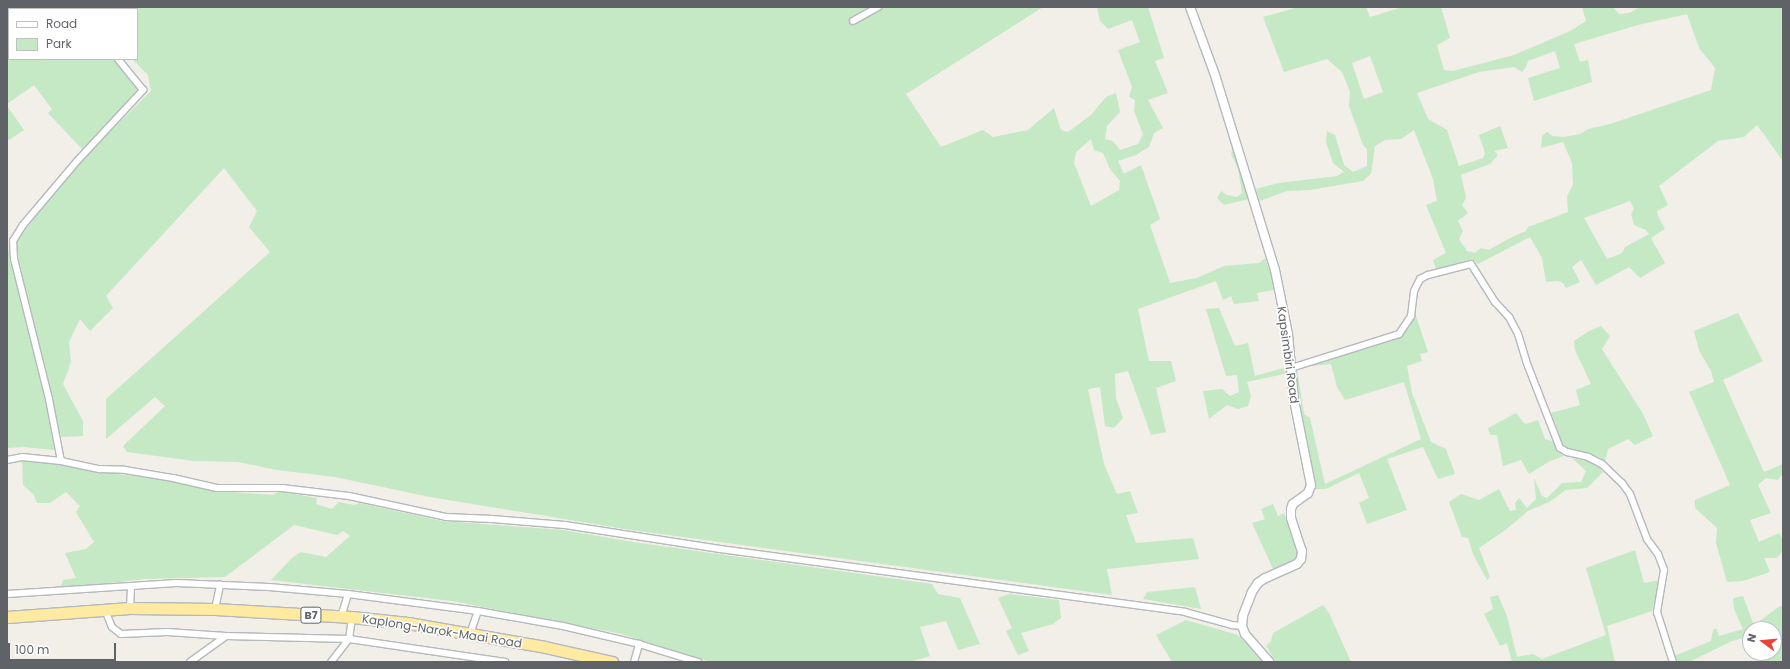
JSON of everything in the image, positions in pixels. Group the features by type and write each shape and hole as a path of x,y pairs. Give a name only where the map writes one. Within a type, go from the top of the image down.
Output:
{"highway":[{"name":"Kaplong-Narok-Maai Road","path":"7,617 130,608 215,609 352,617 408,623 575,653 612,662"}],"street":[{"path":"853,21 878,7"},
{"name":"Kapsimbiri Road","path":"1190,7 1215,75 1275,270 1288,334 1296,407 1312,485 1308,493 1293,504 1291,509 1291,518 1302,555 1301,559 1297,564 1265,578 1258,584 1248,602 1243,616 1242,626"},
{"path":"61,461 49,399 14,259 13,242 23,225 78,160 142,90 119,60"},
{"path":"1291,368 1399,334 1411,316 1414,291 1420,279 1428,275 1471,264 1495,302 1509,317 1518,334 1526,361 1560,448 1567,452 1588,457 1602,464 1622,483 1630,494 1647,539 1658,554 1664,570 1657,612 1673,662"},
{"path":"7,460 22,457 61,461 100,469 125,470 173,478 217,488 282,488 349,496 418,513 446,517 492,519 565,526 720,549 1184,612 1232,625 1242,626 1245,634 1269,662"},
{"path":"7,594 177,583 269,587 348,594 478,611 563,626 639,644 698,662"},
{"path":"215,609 220,585"},
{"path":"130,608 131,586"},
{"path":"341,617 348,594"},
{"path":"105,610 112,627 116,633 121,634 167,632 226,636 348,639 505,662"},
{"path":"470,634 478,611"},
{"path":"331,662 348,639 352,617"},
{"path":"190,662 226,636"},
{"path":"634,662 639,644"}],"green space":[{"path":"7,7 70,8 8,8 8,60 114,60 139,89 83,150 48,113 52,109 34,85 7,104"},
{"path":"84,7 872,7 850,20 853,25 885,7 1043,7 906,94 941,147 983,130 993,137 1028,130 1054,108 1061,130 1068,132 1091,115 1106,97 1116,93 1120,112 1107,126 1105,139 1113,141 1120,150 1138,144 1143,134 1134,111 1135,100 1129,97 1132,87 1118,50 1140,42 1132,20 1108,29 1100,21 1097,7 1148,7 1164,58 1155,61 1168,93 1148,100 1163,128 1154,133 1149,147 1136,155 1118,161 1124,174 1141,165 1160,219 1150,225 1170,283 1197,278 1224,266 1259,263 1265,258 1271,274 1274,290 1257,293 1259,301 1234,304 1231,296 1223,300 1216,281 1138,309 1149,361 1171,361 1176,381 1156,388 1166,432 1151,435 1128,371 1115,374 1116,398 1123,418 1114,428 1105,426 1100,387 1088,389 1104,464 1117,494 1130,491 1138,513 1126,515 1136,543 1193,538 1199,559 1107,569 1112,595 631,530 430,497 335,477 277,470 238,462 194,461 127,452 123,446 165,406 155,397 106,439 106,399 270,252 249,227 257,211 224,168 106,296 113,308 90,331 80,319 69,342 71,362 63,384 83,421 83,436 61,437 17,252 17,240 83,158 151,91 148,75 133,60 138,60 138,8","holes":["1091,139 1094,150 1103,153 1110,169 1120,181 1119,190 1091,206 1074,163 1076,152"]},
{"path":"1299,7 1366,7 1370,17 1403,7 1441,7 1450,38 1437,45 1444,70 1453,71 1514,55 1570,31 1586,21 1582,7 1613,7 1619,14 1629,13 1640,7 1783,7 1783,161 1757,125 1744,137 1718,141 1659,186 1668,205 1657,211 1665,229 1651,238 1665,263 1640,278 1629,267 1596,285 1581,260 1572,267 1580,282 1566,288 1563,283 1558,281 1546,282 1542,258 1530,237 1478,264 1472,259 1436,269 1433,260 1446,253 1426,205 1437,201 1433,179 1414,130 1401,139 1385,140 1375,146 1371,174 1363,181 1310,190 1287,191 1260,201 1256,189 1279,183 1337,176 1344,172 1333,163 1326,142 1327,131 1335,135 1344,165 1353,172 1367,166 1367,149 1363,145 1349,106 1350,92 1342,72 1327,59 1284,72 1263,17","holes":["1687,14 1699,48 1715,68 1711,90 1610,124 1588,129 1580,134 1564,137 1553,136 1547,132 1542,136 1541,148 1563,142 1572,163 1573,185 1567,196 1568,212 1528,227 1526,231 1489,250 1481,248 1475,253 1467,251 1459,239 1463,231 1458,221 1468,213 1462,205 1466,198 1461,175 1490,164 1498,155 1494,151 1508,148 1500,126 1479,135 1485,153 1483,158 1459,166 1447,130 1428,119 1417,93 1479,72 1514,67 1522,72 1528,61 1555,51 1560,68 1528,78 1534,101 1592,82 1588,60 1580,62 1574,44 1638,25","1370,56 1383,92 1364,99 1352,63","1630,201 1634,209 1631,214 1634,225 1646,230 1649,234 1625,247 1622,253 1607,259 1584,218"]},
{"path":"7,106 24,130 7,141"},
{"path":"1233,147 1249,199 1224,205 1217,198 1221,191 1227,195 1237,197 1242,193 1238,169 1231,154"},
{"path":"7,245 47,405 55,450 23,447 7,448"},
{"path":"1219,308 1235,346 1248,343 1255,376 1287,367 1288,373 1247,382 1251,396 1248,406 1238,409 1227,405 1209,419 1203,391 1222,389 1230,396 1239,392 1237,375 1226,376 1206,309"},
{"path":"1415,313 1428,352 1420,354 1422,361 1407,366 1412,393 1431,442 1446,449 1455,474 1438,479 1423,447 1387,459 1407,510 1367,524 1359,503 1369,498 1359,473 1326,489 1315,489 1295,370 1297,369 1304,414 1310,418 1325,484 1421,439 1404,382 1345,400 1337,387 1331,364 1302,367 1399,337 1408,329"},
{"path":"1738,313 1763,361 1723,380 1764,472 1783,464 1783,473 1778,480 1766,478 1758,485 1771,513 1750,520 1759,542 1779,533 1783,540 1783,550 1777,558 1764,558 1770,572 1743,581 1727,582 1716,543 1717,528 1695,508 1695,500 1730,485 1689,392 1714,382 1711,371 1699,350 1694,331"},
{"path":"1601,326 1610,336 1602,349 1643,414 1653,436 1635,445 1628,439 1608,449 1605,461 1597,456 1573,452 1564,447 1551,413 1580,405 1576,390 1591,384 1575,350 1574,341 1589,331"},
{"path":"1516,413 1525,424 1538,420 1545,439 1552,441 1558,452 1564,456 1550,461 1529,474 1521,460 1503,466 1497,435 1490,435 1488,428"},
{"path":"1572,458 1595,463 1603,472 1587,488 1566,490 1549,502 1528,511 1504,531 1479,548 1490,577 1487,580 1473,554 1468,538 1462,537 1449,502 1461,494 1479,500 1499,489 1510,511 1516,510 1515,503 1519,498 1527,508 1536,499 1534,478 1542,496 1547,498 1562,483 1581,482 1586,471"},
{"path":"22,461 56,464 94,471 158,479 215,491 273,495 279,491 317,498 316,504 332,509 339,502 354,505 359,503 442,521 563,530 633,542 932,584 938,594 960,598 980,644 958,650 946,621 920,627 930,656 910,662 711,662 622,634 452,601 271,580 293,557 301,552 326,557 350,536 343,531 337,535 294,525 225,577 145,579 65,588 61,586 63,580 76,578 65,553 86,549 94,542 76,512 80,506 66,492 50,503 37,503 33,494 23,485"},
{"path":"1273,504 1278,516 1284,513 1299,554 1296,559 1273,569 1252,523 1265,519 1261,509"},
{"path":"1635,550 1644,583 1660,580 1652,611 1607,626 1615,662 1512,662 1507,643 1500,646 1484,614 1493,609 1490,597 1498,595 1507,616 1517,657 1533,654 1542,659 1606,635 1586,568"},
{"path":"1195,587 1201,609 1143,599 1147,592"},
{"path":"1009,594 1059,600 1061,618 1053,624 1021,633 1029,651 1018,655 1006,631 1012,628 998,598"},
{"path":"1743,596 1752,621 1742,621 1742,627 1734,609 1733,598"},
{"path":"1323,605 1329,613 1351,662 1276,662 1266,646 1271,641 1273,633"},
{"path":"1780,606 1783,606 1783,662 1767,662 1782,661 1782,621 1759,621"},
{"path":"1186,620 1238,635 1264,662 1172,662 1156,635"},
{"path":"1716,628 1719,636 1742,629 1742,638 1732,641 1689,662 1676,662 1674,656 1711,641 1713,630"}]}
